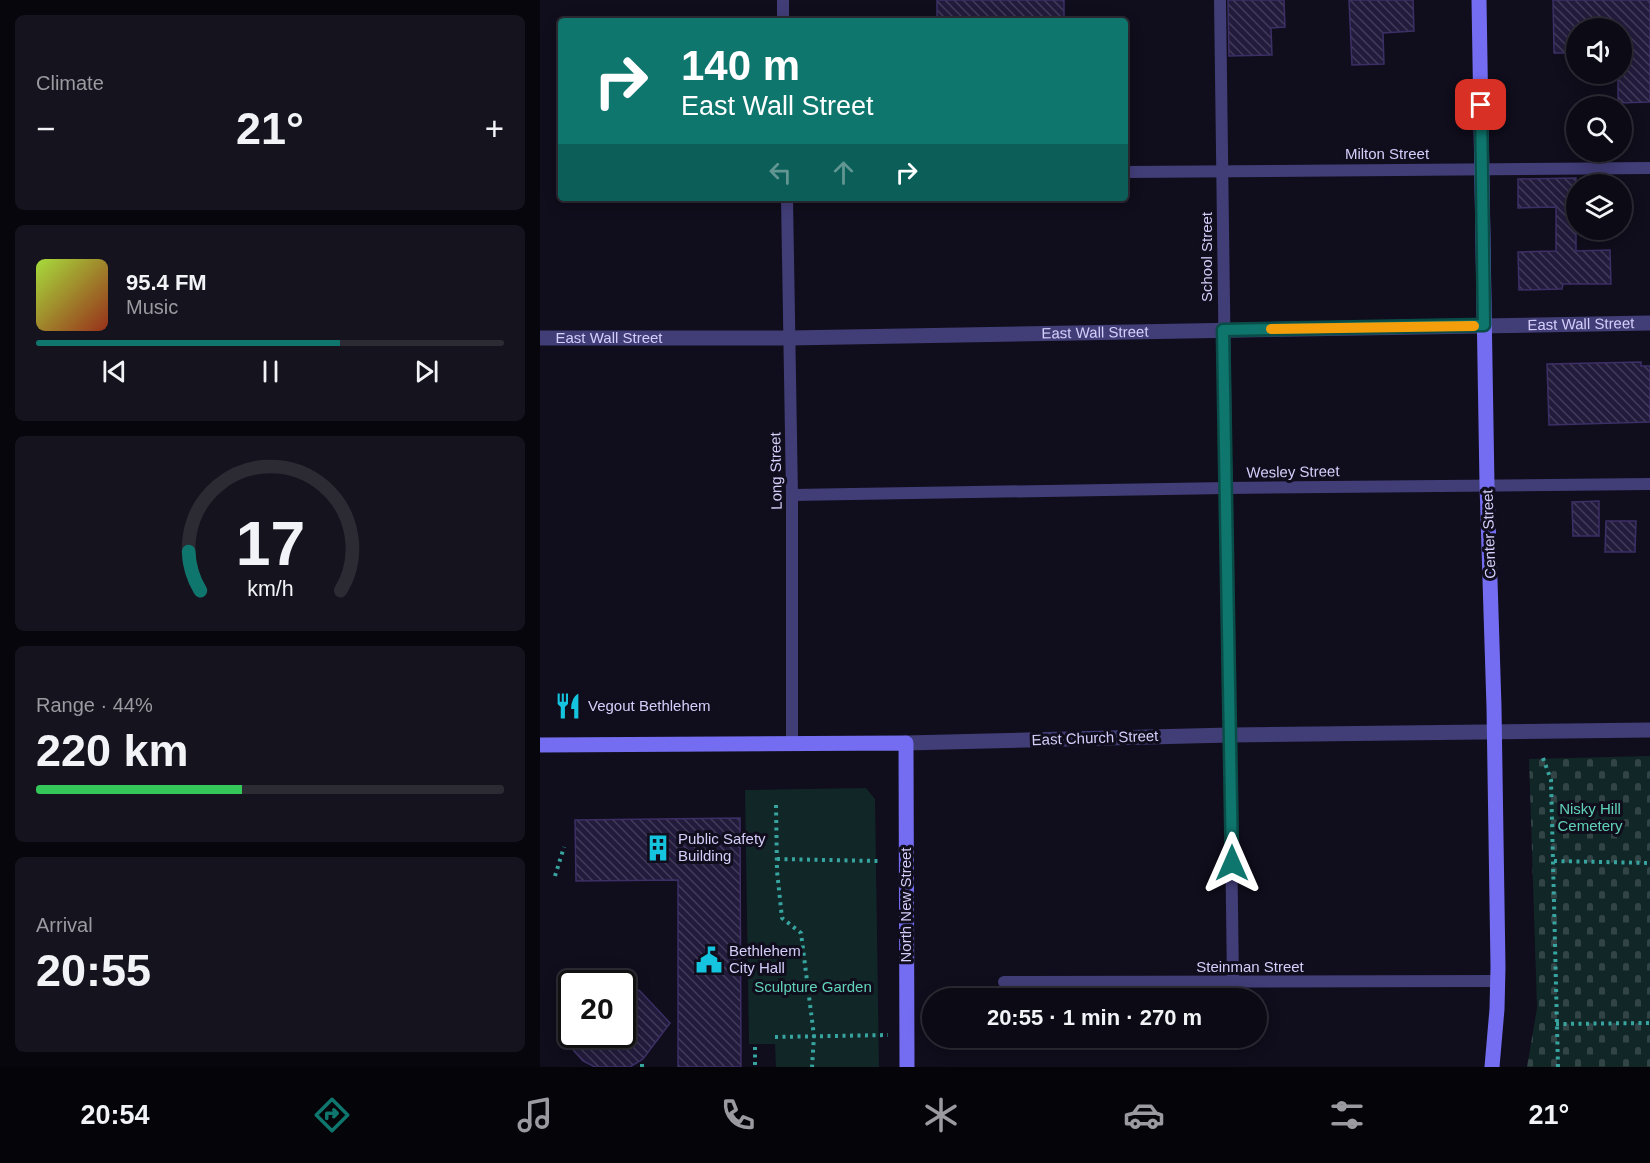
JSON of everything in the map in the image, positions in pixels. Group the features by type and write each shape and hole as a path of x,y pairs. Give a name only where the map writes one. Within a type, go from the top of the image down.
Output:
{"main road":[{"name":"Center Street","path":"1479,0 1487,485 1494,732 1497,1016 1492,1067"},
{"name":"East Church Street","path":"540,745 906,743"},
{"name":"North New Street","path":"906,743 907,1067"}],"street":[{"name":"East Wall Street","path":"540,338 789,338 1650,323"},
{"name":"East Church Street","path":"906,743 1230,735 1650,730"}],"lane":[{"path":"783,0 783,18"},
{"name":"School Street","path":"1220,0 1233,982"},
{"name":"Milton Street","path":"1128,172 1650,168"},
{"name":"Long Street","path":"787,201 792,495 792,744"},
{"name":"Wesley Street","path":"792,495 1650,484"},
{"name":"Steinman Street","path":"1004,982 1497,981"}],"path":[{"path":"1543,758 1551,780 1558,1067"},
{"path":"776,805 777,859 782,918 801,933 814,1036 812,1067"},
{"path":"555,876 564,848"},
{"path":"777,859 878,861"},
{"path":"1554,861 1650,863"},
{"path":"1556,1024 1650,1023"},
{"path":"775,1037 906,1034"},
{"path":"755,1047 755,1067"}],"green space":[{"name":"Nisky Hill Cemetery","path":"1650,756 1650,1067 1527,1067 1537,1008 1529,759"},
{"name":"Sculpture Garden","path":"866,788 875,799 879,1067 776,1067 775,1044 749,1044 745,790"}],"building":[{"path":"937,0 1064,0 1064,18 937,18"},
{"path":"1228,0 1284,0 1285,27 1271,28 1272,55 1229,56"},
{"path":"1349,0 1413,0 1414,31 1383,33 1384,64 1352,65"},
{"path":"1553,0 1650,0 1650,102 1632,103 1632,96 1618,96 1618,84 1632,84 1632,18 1566,18 1566,53 1554,53"},
{"path":"1566,178 1566,240 1576,240 1576,251 1610,250 1611,284 1563,284 1562,289 1519,290 1518,252 1556,251 1556,207 1518,208 1518,179"},
{"path":"1641,362 1641,366 1650,366 1650,422 1549,425 1547,364"},
{"path":"1599,501 1599,536 1573,536 1572,502"},
{"path":"1606,521 1636,521 1635,552 1605,552"},
{"path":"740,818 741,1067 678,1067 678,880 576,881 575,820"},
{"path":"636,989 670,1023 643,1059 630,1067 595,1067 583,1061 572,1048 636,1048"}],"slow traffic":[{"path":"1271,329 1474,326"}],"place":[{"name":"Vegout Bethlehem","path":"568,706"},
{"name":"Public Safety Building","path":"658,848"},
{"name":"Bethlehem City Hall","path":"709,960"}],"route":[{"path":"1232,863 1223,330 1484,325 1481,105"}]}
